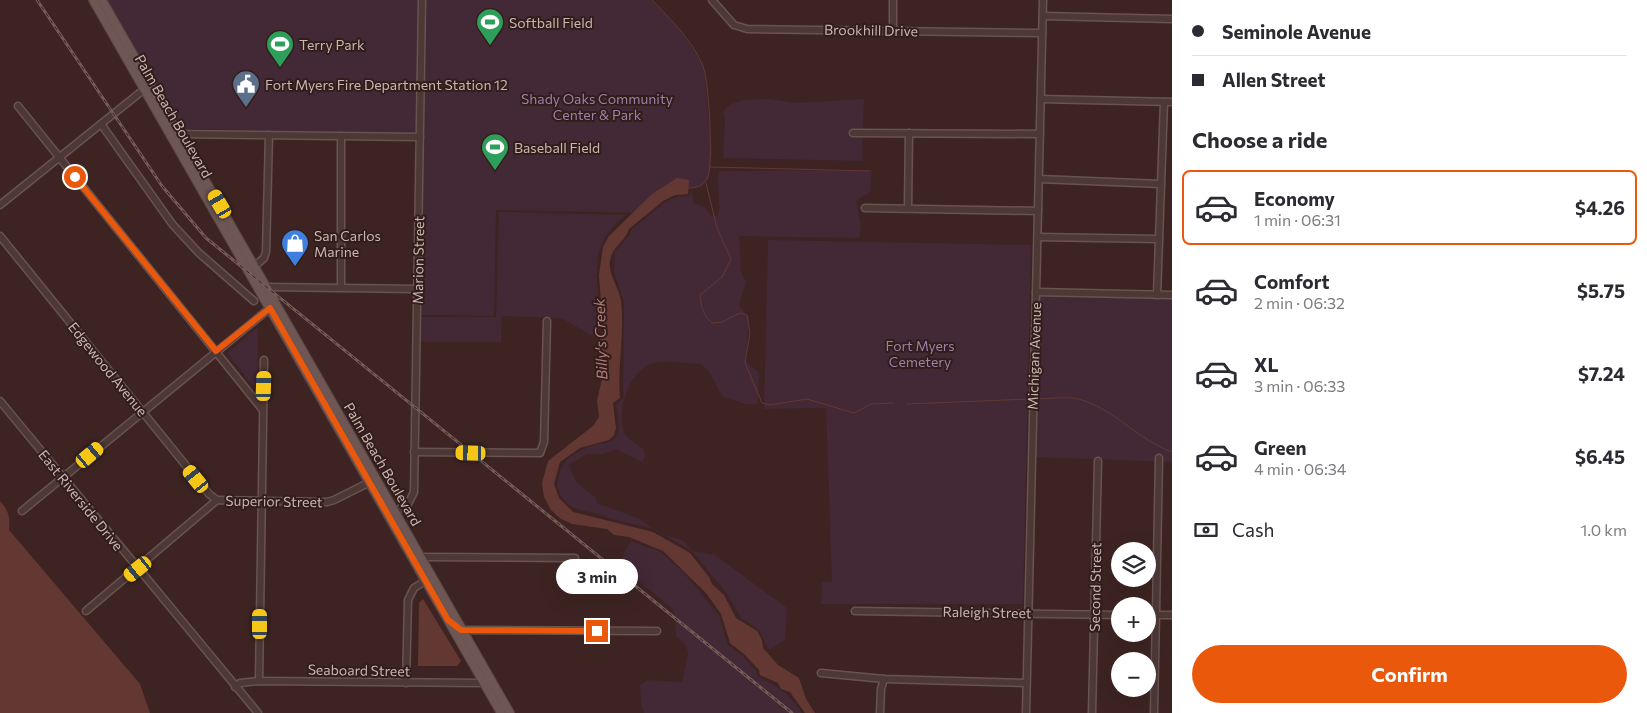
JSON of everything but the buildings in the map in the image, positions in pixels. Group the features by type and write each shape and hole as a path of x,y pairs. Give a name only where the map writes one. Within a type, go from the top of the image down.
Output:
{"main road":[{"name":"Palm Beach Boulevard","path":"93,0 180,134 464,630 507,711"},
{"name":"Palm Beach Boulevard","path":"102,0 148,87 170,134 368,483 483,683 507,711"},
{"path":"222,224 226,226 244,258 256,265"},
{"path":"270,308 277,313 298,348 309,359"},
{"path":"448,620 459,630 464,630"}],"street":[{"name":"Marion Street","path":"396,512 412,499 422,0"},
{"name":"Brookhill Drive","path":"712,0 734,25 740,28 1042,33"},
{"path":"893,0 893,30"},
{"name":"Michigan Avenue","path":"1026,713 1043,0"},
{"path":"1043,16 1172,18"},
{"path":"0,206 148,87"},
{"path":"1041,99 1172,102"},
{"path":"1157,294 1164,102"},
{"path":"18,106 262,409"},
{"path":"101,124 173,225 199,253 254,301"},
{"path":"853,133 1040,134"},
{"path":"908,208 909,133"},
{"path":"170,134 420,137"},
{"path":"256,265 264,258 266,252 269,135"},
{"path":"341,136 342,287"},
{"path":"1039,179 1161,184"},
{"path":"864,208 1038,211"},
{"name":"Edgewood Avenue","path":"0,236 209,494 218,500"},
{"path":"1038,236 1159,239"},
{"path":"268,287 417,289"},
{"path":"1036,292 1172,295"},
{"path":"22,511 270,308"},
{"path":"414,452 540,453 542,450 547,321"},
{"path":"259,681 264,360"},
{"name":"East Riverside Drive","path":"0,401 258,713"},
{"path":"1159,458 1156,615 1172,615"},
{"name":"Second Street","path":"1092,713 1098,461"},
{"name":"Superior Street","path":"86,611 218,500 327,502 376,478"},
{"path":"422,557 575,558"},
{"path":"406,683 408,600 414,588 425,580"},
{"name":"Raleigh Street","path":"855,611 1111,615"},
{"path":"464,630 657,631"},
{"path":"1154,713 1155,642"},
{"path":"821,673 884,680 1026,683"},
{"path":"880,713 881,689 884,680"},
{"name":"Seaboard Street","path":"235,687 240,683 259,681 483,683"}],"green space":[{"name":"Terry Park","path":"107,0 421,0 421,43 418,43 416,134 192,129 180,132 107,7"},
{"name":"Shady Oaks Community Center & Park","path":"424,0 652,0 681,30 704,67 712,151 710,173 706,182 699,187 674,190 644,213 496,210 494,316 418,315"},
{"path":"770,99 795,103 864,99 862,161 723,158 725,117 723,113 731,104 737,102"},
{"path":"872,170 870,192 856,201 861,226 859,238 739,236 741,271 746,282 739,306 749,318 746,361 759,373 758,404 745,404 722,396 710,373 701,364 659,362 649,365 633,379 624,401 622,412 625,435 644,450 645,458 642,462 616,449 604,454 587,454 568,465 577,483 596,498 597,503 640,519 653,529 572,507 563,499 558,487 562,467 570,457 587,447 611,441 615,438 618,431 619,421 616,404 623,398 624,301 614,273 615,251 630,235 631,230 664,203 676,197 689,196 691,190 694,203 706,208 710,215 717,216 719,213 719,172"},
{"path":"499,212 626,215 612,228 599,254 597,281 600,327 597,338 561,318 502,316 501,342 416,342 418,317 496,317"},
{"name":"Fort Myers Cemetery","path":"768,240 1031,245 1023,604 821,604 822,582 832,582 826,408 764,409"},
{"path":"1038,295 1172,298 1172,462 1034,457"},
{"path":"258,327 257,391 227,353"},
{"path":"663,534 682,540 693,551 715,555 787,608 785,640 769,650 759,630 741,618 727,594 692,551"},
{"path":"631,541 661,552 684,573 719,615 728,645 743,656 756,671 758,677 783,691 802,713 644,713 640,685 647,680 682,682 688,654 686,645 676,636 674,610 626,571 623,559"}],"shaded area":[{"path":"677,178 689,180 688,194 675,195 663,201 629,229 611,256 610,266 620,296 622,313 619,374 620,398 613,403 616,428 614,435 609,440 580,448 560,462 554,484 559,498 573,512 653,532 690,553 709,577 712,584 724,595 736,618 757,631 762,640 763,648 778,665 799,678 806,699 815,713 805,713 790,692 781,689 778,683 760,675 759,670 745,655 730,643 721,614 706,593 663,551 629,537 614,535 607,529 572,524 561,519 551,510 544,497 542,483 548,461 593,426 599,417 597,401 604,370 600,361 599,343 603,329 599,275 603,247 609,236 652,194"},
{"path":"0,501 8,514 9,530 140,684 150,713 0,713"},
{"path":"423,599 461,661 457,666 418,666 419,603"}],"waterway":[{"name":"Billy's Creek","path":"652,0 687,39 703,66 705,74 710,123 709,171 707,179 703,184 687,188"},
{"path":"711,167 869,171"},
{"path":"706,183 717,228 731,259 722,277 700,295 702,307 706,317 712,323 722,322 740,313 747,315 750,333 745,363 762,403 770,405 807,399 854,413 871,404 893,403"},
{"path":"1035,399 1067,398 1085,401 1108,412 1149,441 1172,452"},
{"path":"907,404 1031,399"}],"railway":[{"path":"37,0 162,186 206,238 792,713"}],"place":[{"name":"Softball Field","path":"490,46"},
{"name":"Terry Park","path":"280,68"},
{"name":"Fort Myers Fire Department Station 12","path":"246,108"},
{"name":"Baseball Field","path":"495,171"},
{"name":"San Carlos Marine","path":"295,267"}],"route":[{"path":"75,177 216,351 270,308 368,483 448,620 461,630 597,631"}]}
